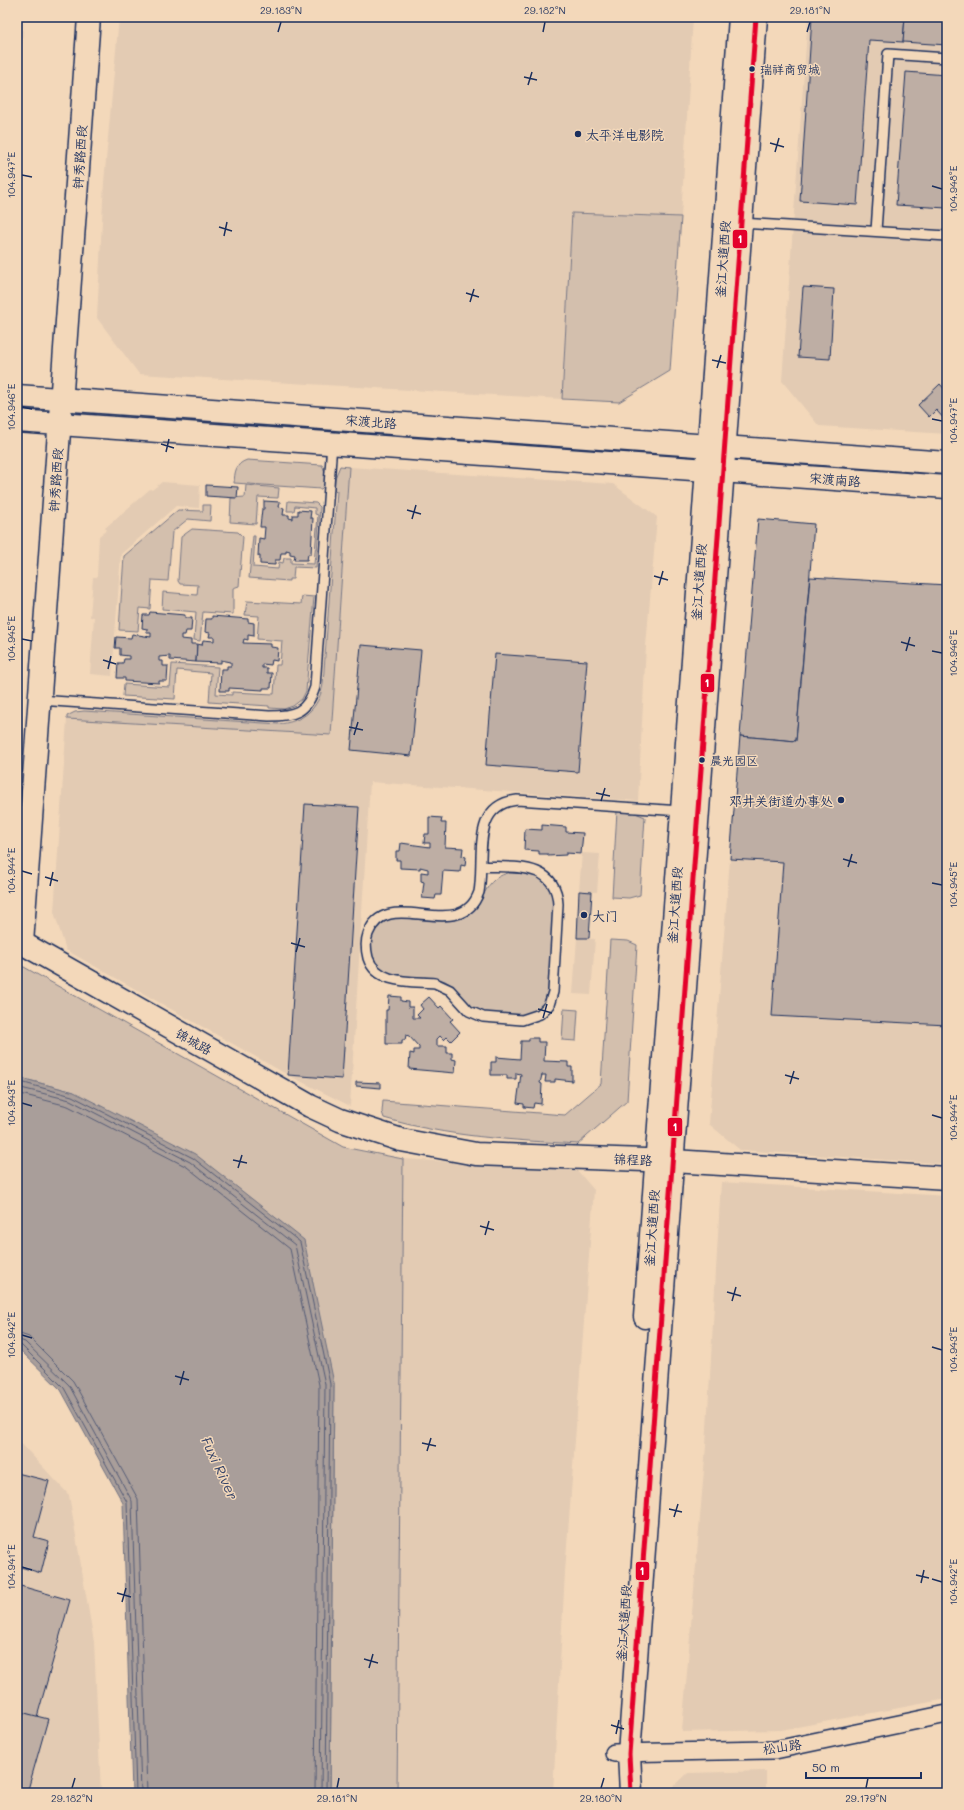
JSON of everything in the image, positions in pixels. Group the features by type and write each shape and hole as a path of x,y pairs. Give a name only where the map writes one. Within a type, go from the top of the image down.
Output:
{"main road":[{"name":"钟秀路西段","path":"19,943 39,700 89,17"},
{"name":"釜江大道西段","path":"616,1793 622,1753 716,446 740,17"},
{"name":"釜江大道西段","path":"716,446 741,223 756,17"},
{"name":"宋渡北路","path":"17,396 716,446"},
{"name":"宋渡北路","path":"17,421 714,471"},
{"name":"宋渡南路","path":"716,446 947,463"},
{"name":"釜江大道西段","path":"665,1160 681,812 714,471"},
{"name":"宋渡南路","path":"714,471 947,487"},
{"name":"锦城路","path":"19,943 310,1106 340,1120 370,1131"},
{"name":"锦程路","path":"370,1131 407,1142 476,1154 665,1160 947,1178"},
{"name":"釜江大道西段","path":"622,1753 631,1793"}],"street":[{"name":"松山路","path":"622,1753 775,1750 947,1714"}],"lane":[{"path":"876,231 888,54 947,58"},
{"path":"741,223 947,236"},
{"path":"39,700 282,716 291,715 304,708 309,702 315,687 332,443"},
{"path":"481,866 530,869 540,872 556,889 558,904 551,999 540,1014 528,1020 479,1016 469,1011 446,987 435,983 388,978 377,972 369,960 366,947 372,926 383,916 395,913 449,916 470,908 479,892 483,830 486,818 495,807 508,800 681,812"}],"shaded area":[{"path":"17,17 24,17 17,124"},
{"path":"119,17 693,17 681,217 572,213 562,399 139,374 97,318 104,182"},
{"path":"808,17 947,17 947,434 819,426 782,381"},
{"path":"572,213 681,217 670,371 619,402 562,399"},
{"path":"247,460 322,465 325,471 325,484 321,489 234,483 236,469 240,464"},
{"path":"340,466 349,467 331,735 67,719 67,716 75,712 84,711 278,724 287,723 308,713 318,701 323,684 337,491 334,490 335,478"},
{"path":"349,467 613,484 657,517 646,646 638,801 370,782 350,1106 288,1075 66,950 54,912 67,719 331,735"},
{"path":"162,482 200,485 199,508 176,506 121,554 112,676 90,674 94,617 90,617 93,577 97,577 99,536 107,530 105,528 150,489 152,490"},
{"path":"246,485 279,488 278,498 258,497 256,524 230,522 231,498 245,497"},
{"path":"288,501 316,503 320,507 316,568 294,567 293,579 289,579 289,581 249,578 253,536 255,536 253,567 278,569 279,562 283,563 284,558 291,558 291,563 314,564 318,515 315,514 315,508 295,506 294,511 287,511"},
{"path":"203,505 211,505 210,521 188,519 172,532 168,581 152,580 150,609 140,608 138,631 119,630 124,556 178,510 203,511"},
{"path":"192,529 238,532 243,537 239,586 233,588 233,614 203,612 200,641 194,640 196,612 162,609 163,592 197,595 198,585 180,584 178,581 181,537"},
{"path":"302,596 314,597 306,691 302,699 293,706 284,709 269,708 269,706 209,702 211,673 177,670 175,699 123,696 124,684 170,687 172,664 218,667 216,694 232,695 232,692 274,694 276,665 280,665 282,641 257,639 259,616 245,615 247,601 301,604"},
{"path":"617,811 633,812 645,817 640,895 629,898 612,897"},
{"path":"582,853 600,854 597,892 579,891"},
{"path":"730,859 783,862 772,1016 947,1025 947,1164 740,1150 709,1124"},
{"path":"508,873 525,874 539,878 545,882 552,895 554,904 548,989 546,998 538,1009 519,1015 484,1013 469,1005 453,987 445,981 436,978 391,974 382,970 375,964 371,953 371,941 376,929 383,922 399,917 436,921 458,919 475,910 491,882"},
{"path":"577,938 595,939 591,995 573,994"},
{"path":"610,940 628,941 637,945 627,1101 578,1144 456,1134 432,1130 384,1118 382,1112 383,1101 565,1115 601,1084"},
{"path":"17,966 24,967 343,1147 403,1159 397,1793 330,1793 334,1383 74,1092 17,1077"},
{"path":"564,1009 578,1010 576,1041 562,1040"},
{"path":"403,1159 576,1169 594,1190 565,1572 553,1793 397,1793"},
{"path":"721,1182 947,1196 947,1699 781,1730 682,1732 706,1446"},
{"path":"17,1439 69,1495 94,1642 101,1793 17,1793"},
{"path":"766,1771 766,1793 667,1793 688,1773"}],"water":[{"name":"Fuxi River","path":"17,1077 74,1092 195,1154 304,1240 334,1383 330,1793 132,1793 123,1503 61,1390 17,1347"}],"building":[{"path":"812,17 905,17 903,42 869,40 857,205 800,201"},
{"path":"905,17 947,17 947,45 903,42"},
{"path":"906,72 947,75 947,208 896,205"},
{"path":"803,287 834,289 830,359 798,357"},
{"path":"940,384 947,392 947,422 936,410 929,417 918,405"},
{"path":"206,485 238,487 237,498 206,496"},
{"path":"264,501 280,502 279,507 284,508 283,515 289,515 289,518 293,519 293,515 298,515 298,510 311,511 310,518 313,518 311,554 308,554 307,560 294,560 295,555 290,554 290,551 286,550 286,553 281,553 280,560 275,560 275,565 260,564 260,556 258,556 259,538 264,539 265,527 260,527 262,509 264,509"},
{"path":"758,519 814,524 796,741 740,736"},
{"name":"邓井关街道办事处","path":"810,577 947,585 947,1025 772,1016 783,862 730,859 740,736 796,741"},
{"path":"150,612 185,615 185,618 192,618 191,631 186,631 185,635 181,635 181,639 191,640 191,644 197,644 196,662 170,660 170,656 159,657 159,661 163,661 163,666 168,666 167,681 159,681 159,683 125,681 125,678 117,678 118,663 123,663 124,659 129,659 129,656 120,655 120,648 115,648 116,637 131,638 132,634 151,637 151,633 147,633 147,629 142,628 143,615 149,615"},
{"path":"212,616 248,619 248,622 254,623 254,636 248,635 248,640 244,639 243,643 271,644 271,647 278,648 277,661 272,660 271,665 262,664 262,668 267,668 267,673 272,673 271,688 263,688 263,690 229,688 229,691 220,691 221,669 227,669 227,666 231,666 231,662 221,660 221,663 196,662 197,644 202,645 203,640 214,641 214,637 209,637 210,633 205,632 206,619 212,619"},
{"path":"361,645 421,650 411,756 351,750"},
{"path":"495,654 587,661 578,772 486,765"},
{"path":"305,804 359,807 342,1079 288,1075"},
{"path":"429,817 442,818 441,823 446,823 445,847 463,848 462,856 466,857 465,866 461,865 460,872 443,871 441,895 436,895 435,899 422,898 424,882 421,881 421,872 428,873 428,869 420,867 420,869 400,868 400,860 396,860 396,851 400,851 401,843 430,847 430,843 424,843 425,834 429,834"},
{"path":"542,825 566,827 566,832 583,833 581,854 566,853 566,855 548,856 548,854 539,854 539,851 524,850 525,829 542,830"},
{"name":"大门","path":"579,891 592,892 589,938 577,938"},
{"path":"389,996 401,997 401,1001 408,1002 408,1007 413,1007 413,1018 420,1018 417,1015 423,1009 420,1005 429,997 439,1008 441,1006 453,1019 450,1021 460,1032 451,1041 447,1037 444,1040 440,1036 437,1039 437,1046 447,1046 447,1053 452,1053 452,1059 456,1060 455,1073 409,1069 410,1053 414,1054 414,1050 419,1050 419,1047 409,1036 406,1035 405,1040 402,1040 402,1044 386,1044 386,1010 388,1010"},
{"path":"529,1038 538,1038 538,1042 545,1042 544,1061 568,1062 568,1067 572,1067 572,1081 555,1079 555,1082 545,1082 546,1075 542,1075 540,1083 542,1084 541,1104 534,1103 533,1108 524,1107 524,1104 517,1103 521,1074 516,1073 516,1079 507,1079 507,1075 491,1075 491,1062 496,1062 496,1057 520,1059 521,1041 529,1041"},
{"path":"356,1082 381,1083 381,1088 356,1086"},
{"path":"17,1473 49,1481 34,1537 49,1541 41,1573 17,1566"},
{"path":"17,1585 70,1600 37,1717 17,1711"},
{"path":"17,1711 48,1719 27,1793 17,1793"}],"transit line":[{"name":"1","path":"631,1793 629,1754 756,17"}],"place":[{"name":"瑞祥商贸城","path":"752,69"},
{"name":"太平洋电影院","path":"578,134"},
{"name":"晨光园区","path":"702,760"},
{"name":"邓井关街道办事处","path":"841,800"},
{"name":"大门","path":"584,915"}]}
